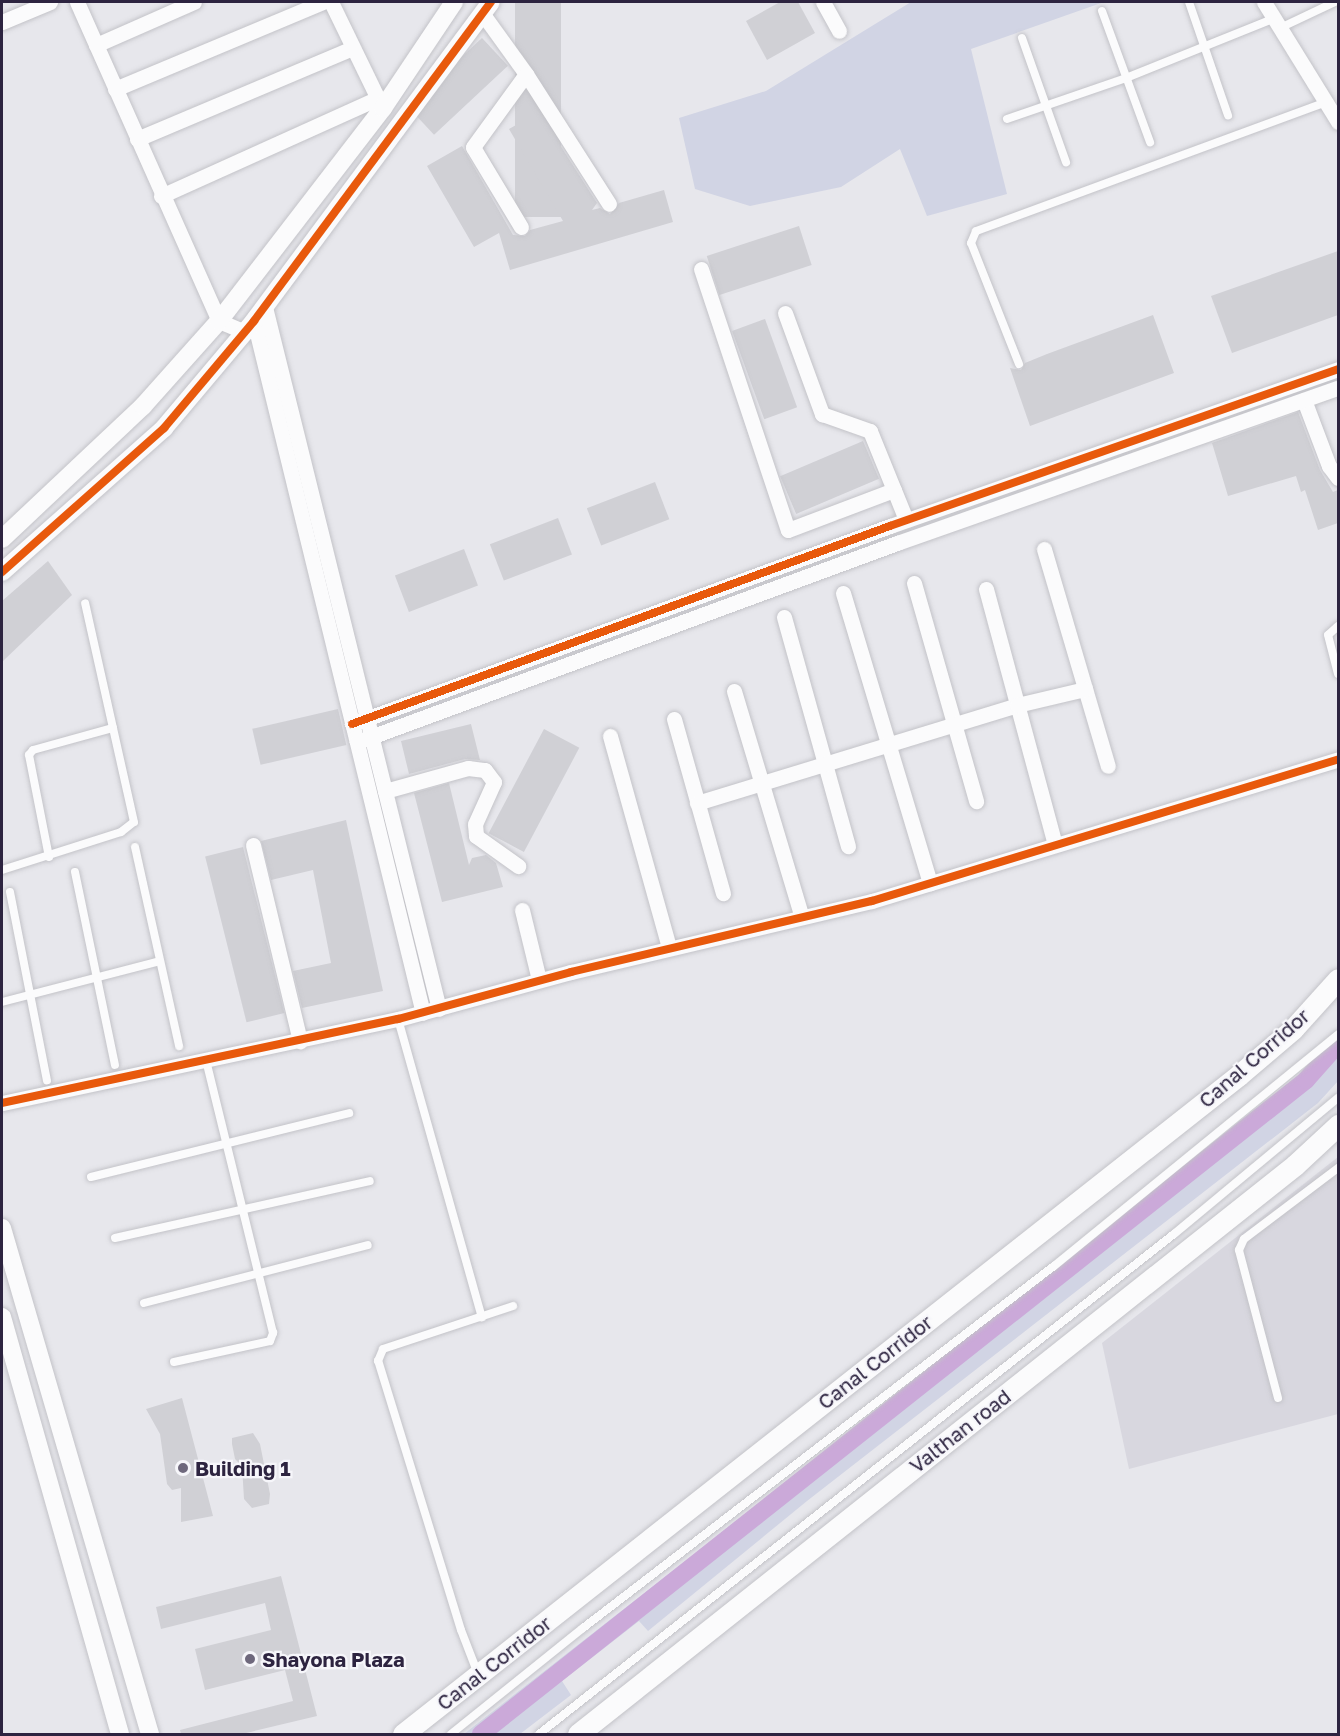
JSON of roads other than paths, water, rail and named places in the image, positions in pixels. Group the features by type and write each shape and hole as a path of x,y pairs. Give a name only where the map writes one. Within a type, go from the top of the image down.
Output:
{"main road":[{"name":"Canal Corridor","path":"403,1734 1239,1075 1293,1029 1338,979"},
{"name":"Valthan road","path":"578,1734 1295,1165 1338,1125"}],"street":[{"path":"2,22 50,2"},
{"path":"77,2 161,196 219,321"},
{"path":"96,45 195,2"},
{"path":"115,89 323,2"},
{"path":"331,2 380,103"},
{"path":"2,539 143,406 219,321 454,2"},
{"path":"823,2 839,31"},
{"path":"1264,2 1338,122"},
{"path":"2,572 164,428 250,327 486,7 609,204"},
{"path":"137,139 352,48"},
{"path":"521,227 473,147 526,74"},
{"path":"161,196 380,103"},
{"path":"701,269 788,530 894,490"},
{"path":"265,307 439,1008"},
{"path":"785,313 822,414 870,431 906,520"},
{"path":"219,321 250,327"},
{"path":"250,327 357,742 423,1013"},
{"path":"352,724 906,520 1338,369"},
{"path":"357,742 897,543 1338,388"},
{"path":"1304,400 1329,466 1338,478"},
{"path":"1044,549 1108,766"},
{"path":"914,583 976,801"},
{"path":"986,589 1055,844"},
{"path":"843,593 930,883"},
{"path":"784,617 848,846"},
{"path":"697,803 890,747 1017,705 1085,689"},
{"path":"734,691 802,917"},
{"path":"674,719 723,893"},
{"path":"610,736 669,948"},
{"path":"2,1103 398,1019 669,948 802,917 930,883 1338,759"},
{"path":"386,791 468,768 485,770 494,782 475,824 476,836 518,866"},
{"path":"253,845 300,1041"},
{"path":"522,910 539,981"},
{"path":"2,1228 150,1734"},
{"path":"2,1317 120,1734"}],"lane":[{"path":"1189,2 1228,115"},
{"path":"1007,119 1126,78 1205,46 1276,24 1335,2"},
{"path":"1102,11 1150,142"},
{"path":"1022,38 1066,162"},
{"path":"1019,364 971,243 976,231 1326,102"},
{"path":"2,870 49,858 121,832 134,822 85,603"},
{"path":"1338,626 1328,635 1338,674"},
{"path":"49,858 29,755 33,750 113,728"},
{"path":"135,847 179,1046"},
{"path":"75,872 115,1065"},
{"path":"10,892 47,1080"},
{"path":"2,1002 160,961"},
{"path":"398,1019 482,1317"},
{"path":"451,1734 583,1628 1063,1259 1338,1034"},
{"path":"174,1362 270,1341 273,1323 206,1061"},
{"path":"539,1734 1174,1234 1338,1098"},
{"path":"91,1177 349,1113"},
{"path":"1278,1398 1239,1250 1244,1239 1338,1168"},
{"path":"115,1238 370,1181"},
{"path":"144,1303 260,1275 368,1245"},
{"path":"479,1675 461,1630 378,1361 383,1349 513,1306"}],"waterway":[{"path":"481,1734 1306,1080 1338,1044"}],"place":[{"name":"Building 1","path":"183,1468"},
{"name":"Shayona Plaza","path":"250,1659"}]}
